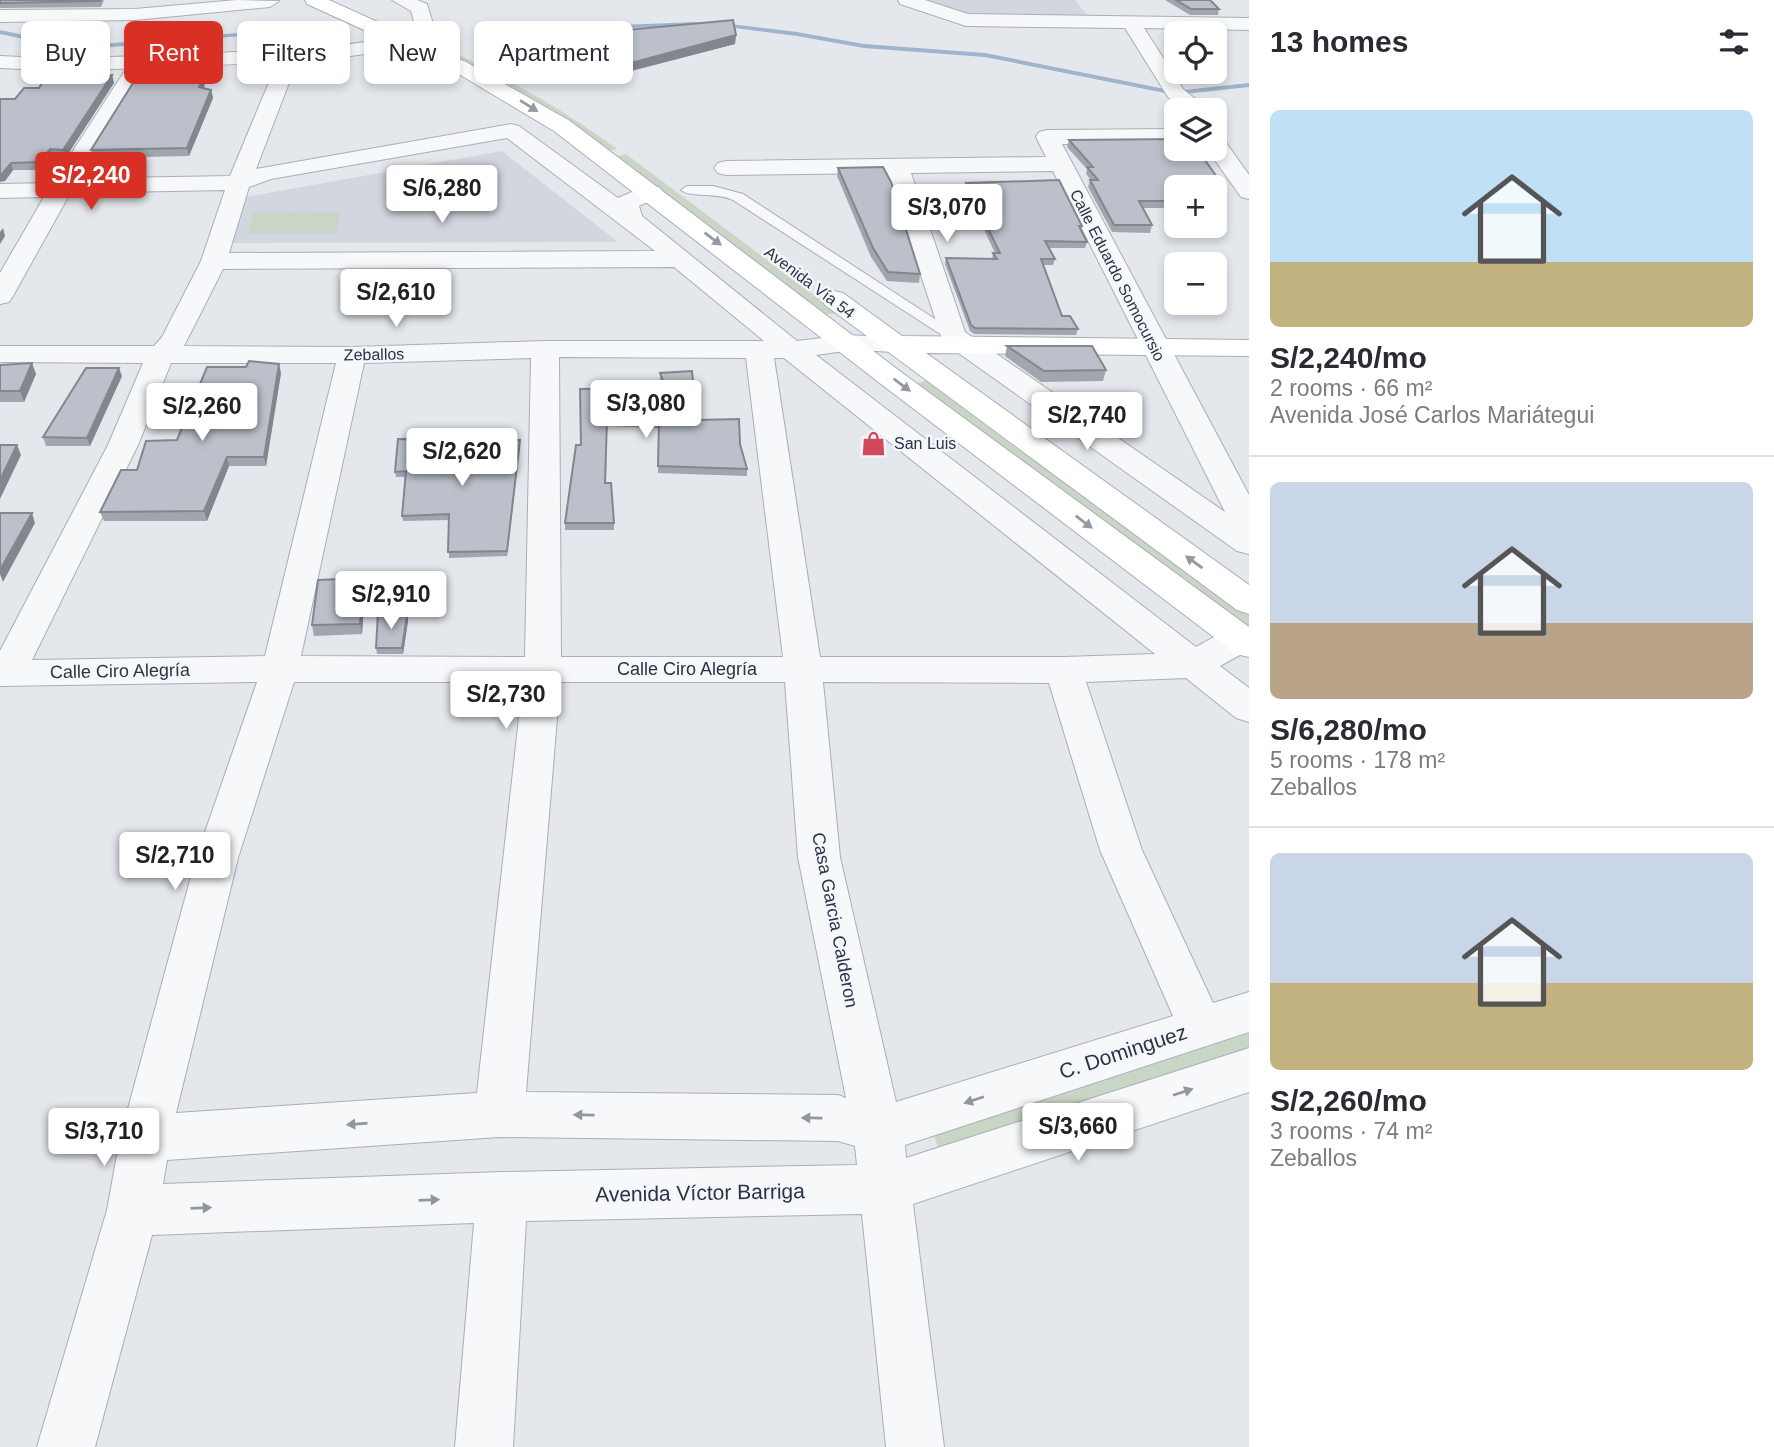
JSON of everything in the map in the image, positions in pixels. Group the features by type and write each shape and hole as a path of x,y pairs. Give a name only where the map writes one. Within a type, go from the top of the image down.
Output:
{"main road":[{"name":"Avenida Vía 54","path":"314,0 371,21"},
{"name":"Avenida Vía 54","path":"349,0 386,21"},
{"name":"Avenida Vía 54","path":"460,51 476,56 572,108 649,163"},
{"name":"Avenida Vía 54","path":"460,67 660,184 902,386 1245,642"},
{"name":"Avenida Vía 54","path":"660,184 687,190 720,215"},
{"name":"Avenida Vía 54","path":"818,288 1249,602"},
{"path":"894,344 959,341 1154,348 1249,348"}],"street":[{"path":"0,16 50,17 206,11 270,1 267,0"},
{"path":"401,0 420,8 418,21"},
{"path":"906,0 966,20 1249,24"},
{"path":"1107,0 1121,20 1132,24 1175,93 1182,98"},
{"path":"1125,0 1140,20 1132,24"},
{"path":"0,62 82,65 364,51"},
{"path":"0,77 124,76"},
{"path":"0,296 126,84"},
{"path":"3,673 123,445 160,356 174,341 216,255 239,183 278,84"},
{"path":"0,191 63,186 239,183 266,173 511,131 631,219 672,253 775,350 1249,708"},
{"name":"Calle Eduardo Somocursio","path":"1164,136 1047,137 1154,348 1249,526"},
{"path":"1227,161 1249,192"},
{"path":"896,164 959,341 1249,544"},
{"path":"726,167 1062,164"},
{"path":"0,180 63,186"},
{"path":"631,219 626,203 660,184"},
{"path":"216,255 672,253"},
{"name":"Zeballos","path":"0,354 352,355 545,349 775,350 848,343 894,344"},
{"path":"499,1114 542,669 545,349"},
{"name":"Casa Garcia Calderon","path":"775,350 819,857 878,1131 915,1447"},
{"path":"66,1447 133,1210 145,1138 216,858 280,669 352,355"},
{"name":"Calle Ciro Alegría","path":"3,673 280,669 1064,670 1192,665 1245,642"},
{"path":"1064,670 1121,850 1201,1027"},
{"name":"C. Dominguez","path":"878,1131 1249,1012"},
{"name":"Avenida Víctor Barriga","path":"133,1210 502,1197 885,1189 1249,1070"},
{"path":"145,1138 499,1114 838,1118 878,1131"},
{"path":"484,1447 502,1197"}],"lane":[{"path":"687,190 713,189 738,197 959,341"}],"shaded area":[{"path":"922,0 1075,0 1089,18 971,16"},
{"path":"502,151 618,242 231,243 245,197"}],"green space":[{"path":"460,56 474,63 474,75 460,67"},
{"path":"490,84 514,84 523,89 571,117 617,149 607,151"},
{"path":"626,154 839,314 824,314 615,157"},
{"path":"341,212 336,233 247,233 254,213"},
{"path":"928,380 1249,613 1249,630 915,384"},
{"path":"1249,1033 1249,1050 939,1150 934,1135"}],"building":[{"path":"0,0 100,0 100,1 0,3"},
{"path":"1176,0 1210,0 1219,9 1191,9"},
{"path":"733,20 736,35 633,62 633,29"},
{"path":"41,84 106,84 63,150 50,149 41,162 11,163 0,174 0,99 15,99 24,88 39,88"},
{"path":"132,84 200,84 199,87 211,90 187,148 91,150"},
{"path":"1164,139 1164,161 1206,161 1215,175 1164,175 1164,201 1139,201 1152,225 1114,225 1090,180 1098,180 1087,167 1093,167 1069,140"},
{"path":"883,167 891,182 920,274 888,272 873,248 838,168"},
{"path":"1059,180 1087,242 1045,241 1055,259 1041,259 1062,316 1070,316 1078,329 975,328 971,325 946,258 997,259 993,253 1000,253 966,183"},
{"path":"1007,346 1092,346 1106,370 1044,371"},
{"path":"249,361 279,364 264,457 227,457 204,511 100,512 121,470 137,470 146,441 177,440 207,367 246,367"},
{"path":"32,363 20,391 0,391 0,365"},
{"path":"86,368 119,368 87,438 43,437"},
{"path":"692,371 697,420 739,419 740,444 747,469 658,466 659,421 607,419 605,483 611,483 614,523 565,523 576,445 581,445 580,389 666,388 660,373"},
{"path":"398,439 520,440 507,551 448,552 449,514 402,516 406,471 395,472"},
{"path":"0,445 17,445 0,480"},
{"path":"0,513 32,513 0,570"},
{"path":"364,578 360,624 312,625 318,580"},
{"path":"378,613 407,615 402,648 376,648"}],"waterway":[{"path":"633,26 697,24"},
{"path":"721,25 797,34 864,46 985,55 1175,93 1249,85"},
{"path":"0,32 76,48 237,35"}],"place":[{"name":"San Luis","path":"874,443"}]}
